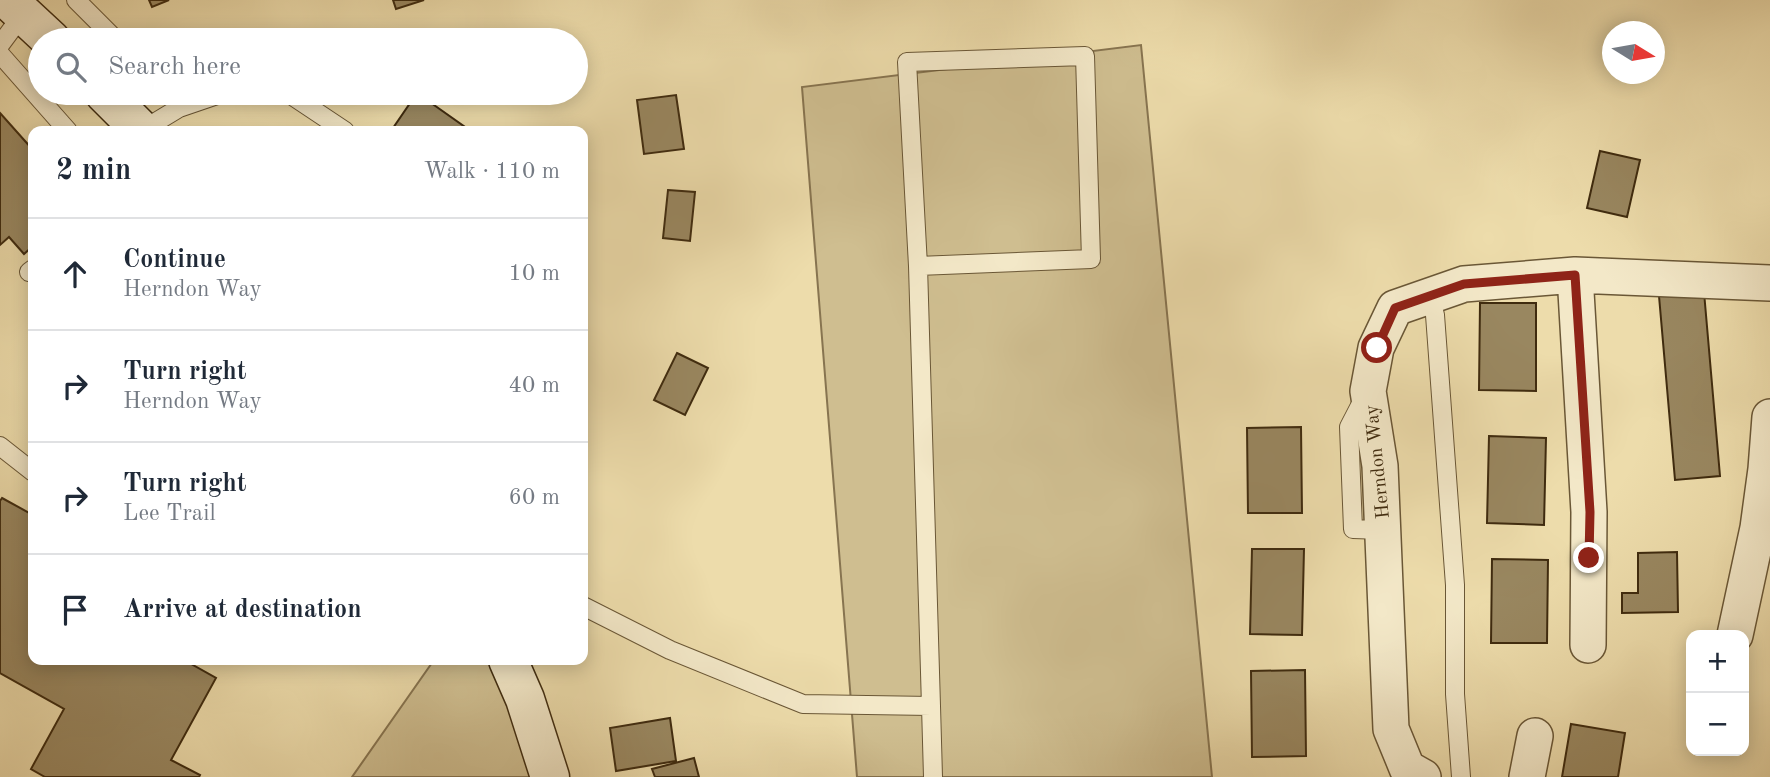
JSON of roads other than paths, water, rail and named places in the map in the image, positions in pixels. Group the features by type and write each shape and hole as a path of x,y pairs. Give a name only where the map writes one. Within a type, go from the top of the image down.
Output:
{"street":[{"path":"16,7 38,28"},
{"path":"116,105 136,126"},
{"path":"1575,275 1590,512 1588,645"},
{"name":"Herndon Way","path":"1423,777 1406,768 1391,729 1380,466 1368,391 1377,348 1395,308 1464,284 1575,275 1770,283"},
{"path":"1736,630 1758,528 1770,417"},
{"path":"510,665 525,699 550,777"},
{"path":"1527,777 1535,736"}],"lane":[{"path":"76,0 104,28"},
{"path":"0,45 16,7"},
{"path":"0,54 28,86"},
{"path":"918,266 1091,260 1085,56 906,62 918,266 933,777"},
{"path":"45,105 64,126"},
{"path":"149,126 187,105"},
{"path":"306,105 338,126"},
{"path":"1430,296 1435,315 1449,489 1455,585 1455,694 1461,777"},
{"path":"0,446 28,468"},
{"path":"588,609 670,650 803,704 931,706"}]}
